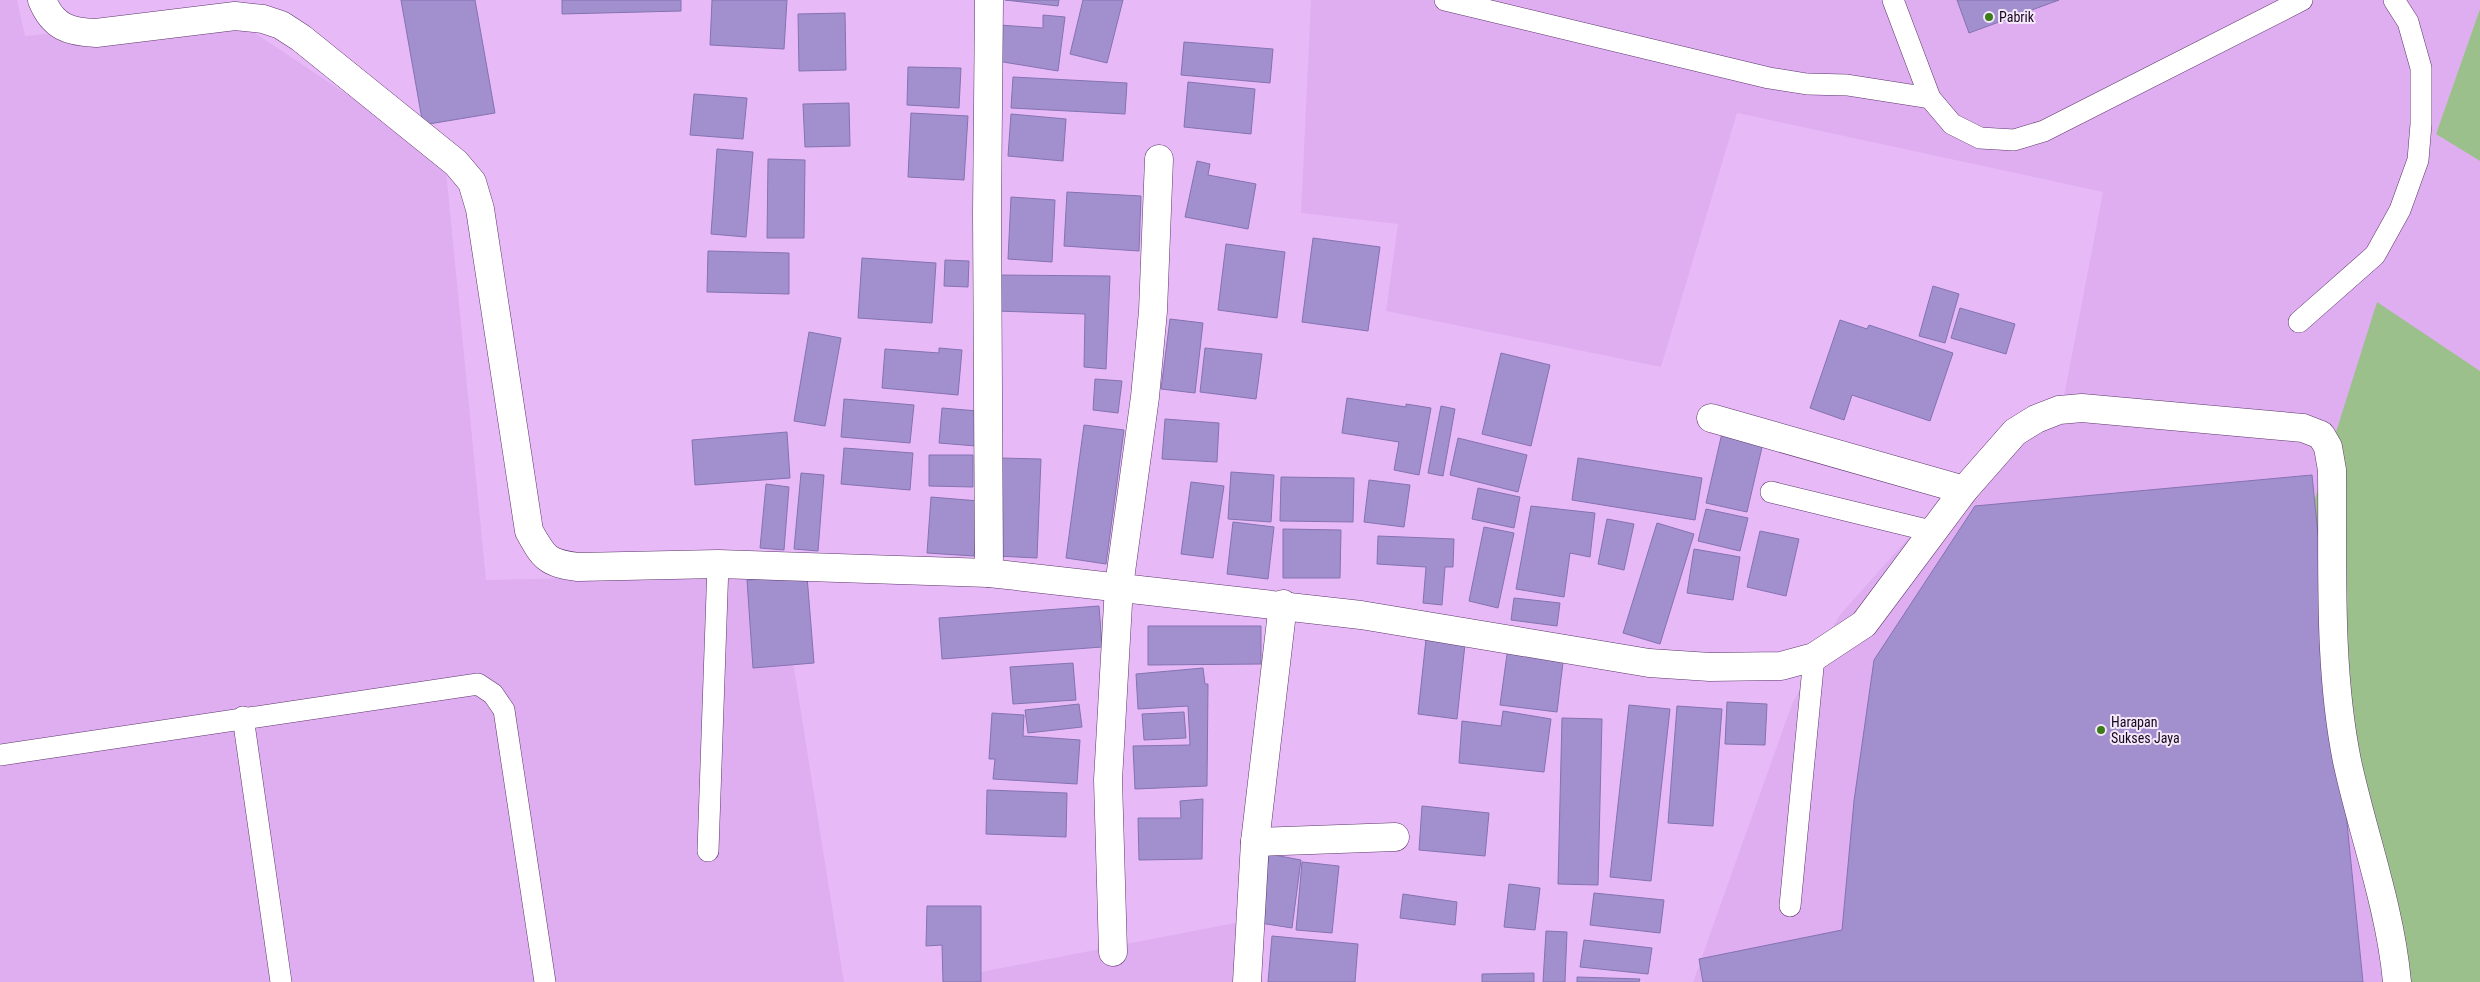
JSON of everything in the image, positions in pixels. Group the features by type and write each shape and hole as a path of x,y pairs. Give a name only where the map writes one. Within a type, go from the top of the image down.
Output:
{"street":[{"path":"42,0 45,9 58,24 76,32 96,33 236,16 263,19 281,25 301,38 456,163 472,182 480,209 529,530 542,553 558,564 578,567 718,564 989,573 1283,604 1361,615 1649,664 1710,667 1781,666 1814,657 1864,624 1935,532 1964,490 2015,432 2036,419 2059,410 2082,408 2303,428 2321,435 2328,446 2332,470 2334,662 2340,718 2348,762 2388,920 2397,982"},
{"path":"989,0 987,242 989,573"},
{"path":"1113,952 1108,780 1119,586 1145,397 1153,311 1159,159"},
{"path":"1712,418 1964,490"},
{"path":"1247,982 1255,842 1283,604"},
{"path":"1255,842 1396,837"}],"lane":[{"path":"1445,0 1769,78 1807,84 1847,85 1930,98"},
{"path":"1893,0 1930,98 1952,124 1980,138 2014,140 2044,131 2302,0"},
{"path":"2299,322 2375,255 2400,210 2418,160 2422,124 2422,68 2408,22 2394,0"},
{"path":"1771,492 1935,532"},
{"path":"708,852 718,564"},
{"path":"1790,906 1814,657"},
{"path":"0,755 478,684 493,694 504,710 545,982"},
{"path":"243,718 281,982"}],"shaded area":[{"path":"0,0 17,0 25,36 228,15 445,160 486,580 779,574 844,982 0,982"},
{"path":"1311,0 2480,0 2480,9 2436,134 2480,161 2480,371 2377,303 2337,763 2386,982 1693,982 1792,704 1839,616 1944,498 2062,407 2103,192 1737,113 1661,367 1386,311 1398,224 1301,213"},
{"path":"1245,921 1237,982 959,982 960,976"}],"green space":[{"path":"2480,9 2480,161 2436,134"},
{"path":"2377,302 2480,371 2480,982 2386,982 2337,763 2313,505"}],"building":[{"path":"401,0 475,0 495,113 423,125"},
{"path":"562,0 681,0 681,11 562,14"},
{"path":"712,0 787,0 784,49 710,45"},
{"path":"1005,0 1059,0 1058,6"},
{"path":"1083,0 1123,0 1107,63 1070,54"},
{"name":"Pabrik","path":"1957,0 2059,0 1969,33"},
{"path":"845,13 846,70 799,71 798,14"},
{"path":"1043,15 1065,17 1058,71 997,61 999,25 1043,28"},
{"path":"1184,42 1273,49 1270,83 1181,75"},
{"path":"908,67 961,68 959,108 907,105"},
{"path":"1013,77 1127,83 1125,114 1011,108"},
{"path":"1188,82 1255,89 1251,134 1184,127"},
{"path":"694,94 747,98 743,139 690,135"},
{"path":"849,103 850,146 805,147 803,104"},
{"path":"911,113 968,116 964,180 908,177"},
{"path":"1011,114 1066,119 1063,161 1008,156"},
{"path":"717,149 753,152 746,237 711,234"},
{"path":"768,159 805,160 804,238 767,238"},
{"path":"1197,161 1210,164 1208,175 1256,184 1248,229 1185,217"},
{"path":"1067,192 1141,196 1139,251 1064,246"},
{"path":"1011,197 1055,200 1052,262 1008,259"},
{"path":"1313,238 1380,247 1368,331 1302,322"},
{"path":"1226,244 1285,252 1277,318 1218,310"},
{"path":"708,251 789,253 789,294 707,292"},
{"path":"862,258 936,263 932,323 858,318"},
{"path":"945,260 969,261 968,287 944,286"},
{"path":"997,275 1110,276 1106,369 1084,367 1085,314 996,311"},
{"path":"1933,286 1959,294 1945,343 1919,336"},
{"path":"1960,308 2015,324 2006,354 1951,338"},
{"path":"1170,319 1203,323 1195,393 1161,389"},
{"path":"1840,320 1867,329 1869,325 1953,353 1930,421 1852,395 1844,420 1810,408"},
{"path":"809,332 841,338 825,426 794,421"},
{"path":"939,348 962,350 958,395 882,388 885,349 939,353"},
{"path":"1205,348 1262,354 1256,399 1200,392"},
{"path":"1501,353 1550,365 1531,446 1482,434"},
{"path":"1095,379 1122,381 1118,413 1093,410"},
{"path":"1347,398 1406,407 1406,404 1431,408 1419,475 1394,470 1399,442 1342,433"},
{"path":"844,399 914,405 910,443 841,437"},
{"path":"1441,406 1455,409 1443,476 1428,473"},
{"path":"942,408 978,411 976,446 939,443"},
{"path":"1165,419 1219,423 1217,462 1162,459"},
{"path":"1084,425 1124,430 1106,564 1066,558"},
{"path":"787,432 790,478 695,485 692,440"},
{"path":"1722,433 1763,443 1747,512 1706,503"},
{"path":"1458,438 1527,455 1518,492 1450,475"},
{"path":"844,448 913,453 910,490 841,484"},
{"path":"929,455 973,455 973,487 929,486"},
{"path":"1001,458 1041,459 1037,558 996,556"},
{"path":"1578,458 1702,478 1695,520 1572,500"},
{"path":"1231,472 1274,475 1271,522 1228,519"},
{"path":"801,473 824,475 818,551 794,549"},
{"name":"Harapan Sukses Jaya","path":"2312,475 2363,982 1703,982 1699,959 1842,930 1854,801 1874,660 1975,506"},
{"path":"1281,477 1354,478 1353,522 1280,521"},
{"path":"1369,480 1410,485 1404,527 1364,522"},
{"path":"1191,482 1224,486 1213,558 1181,554"},
{"path":"766,484 789,487 784,550 760,548"},
{"path":"1478,488 1520,497 1514,528 1472,519"},
{"path":"931,497 979,501 974,556 927,553"},
{"path":"1531,506 1595,513 1590,557 1570,553 1564,597 1516,589"},
{"path":"1706,509 1748,518 1740,551 1698,541"},
{"path":"1607,519 1634,524 1624,570 1598,564"},
{"path":"1233,522 1274,527 1268,579 1227,574"},
{"path":"1657,523 1694,534 1660,644 1623,633"},
{"path":"1484,527 1514,533 1498,608 1469,601"},
{"path":"1283,529 1341,530 1340,578 1283,578"},
{"path":"1760,531 1799,539 1786,596 1747,587"},
{"path":"1378,536 1454,539 1453,567 1445,567 1442,605 1423,603 1426,567 1377,564"},
{"path":"1694,549 1740,557 1733,600 1687,593"},
{"path":"807,576 814,663 753,668 747,580"},
{"path":"1514,598 1560,603 1557,626 1511,620"},
{"path":"1099,606 1102,647 942,659 939,618"},
{"path":"1148,626 1261,626 1261,664 1148,665"},
{"path":"1426,639 1465,644 1457,719 1418,714"},
{"path":"1508,647 1564,654 1557,712 1500,705"},
{"path":"1073,663 1076,700 1013,704 1010,667"},
{"path":"1203,668 1205,684 1208,684 1207,786 1135,789 1133,746 1190,745 1188,706 1138,709 1136,674"},
{"path":"1727,702 1767,704 1765,745 1725,744"},
{"path":"1079,704 1082,727 1028,733 1025,710"},
{"path":"1629,705 1670,709 1651,881 1610,877"},
{"path":"1677,706 1722,709 1713,826 1668,823"},
{"path":"1503,711 1551,719 1544,772 1459,763 1462,721 1501,726"},
{"path":"1184,712 1186,738 1144,740 1142,714"},
{"path":"992,713 1024,715 1023,736 1080,740 1077,784 993,779 995,759 989,759"},
{"path":"1562,718 1602,719 1598,885 1558,884"},
{"path":"987,790 1067,793 1066,837 986,834"},
{"path":"1203,799 1202,859 1139,860 1138,818 1181,818 1180,801"},
{"path":"1422,806 1489,813 1485,856 1419,850"},
{"path":"1269,854 1301,860 1292,928 1260,923"},
{"path":"1302,862 1339,866 1332,933 1296,930"},
{"path":"1509,884 1540,888 1535,930 1504,927"},
{"path":"1594,893 1664,900 1660,933 1590,925"},
{"path":"1403,894 1457,902 1455,925 1400,918"},
{"path":"927,906 981,906 981,982 943,982 942,945 926,946"},
{"path":"1546,931 1567,932 1565,982 1543,982"},
{"path":"1272,936 1358,944 1355,982 1268,982"},
{"path":"1584,940 1652,948 1648,974 1580,967"},
{"path":"1534,973 1534,982 1482,982 1482,974"},
{"path":"1577,977 1640,979 1639,982 1577,982"}],"place":[{"name":"Pabrik","path":"1989,17"},
{"name":"Harapan Sukses Jaya","path":"2101,730"}]}
